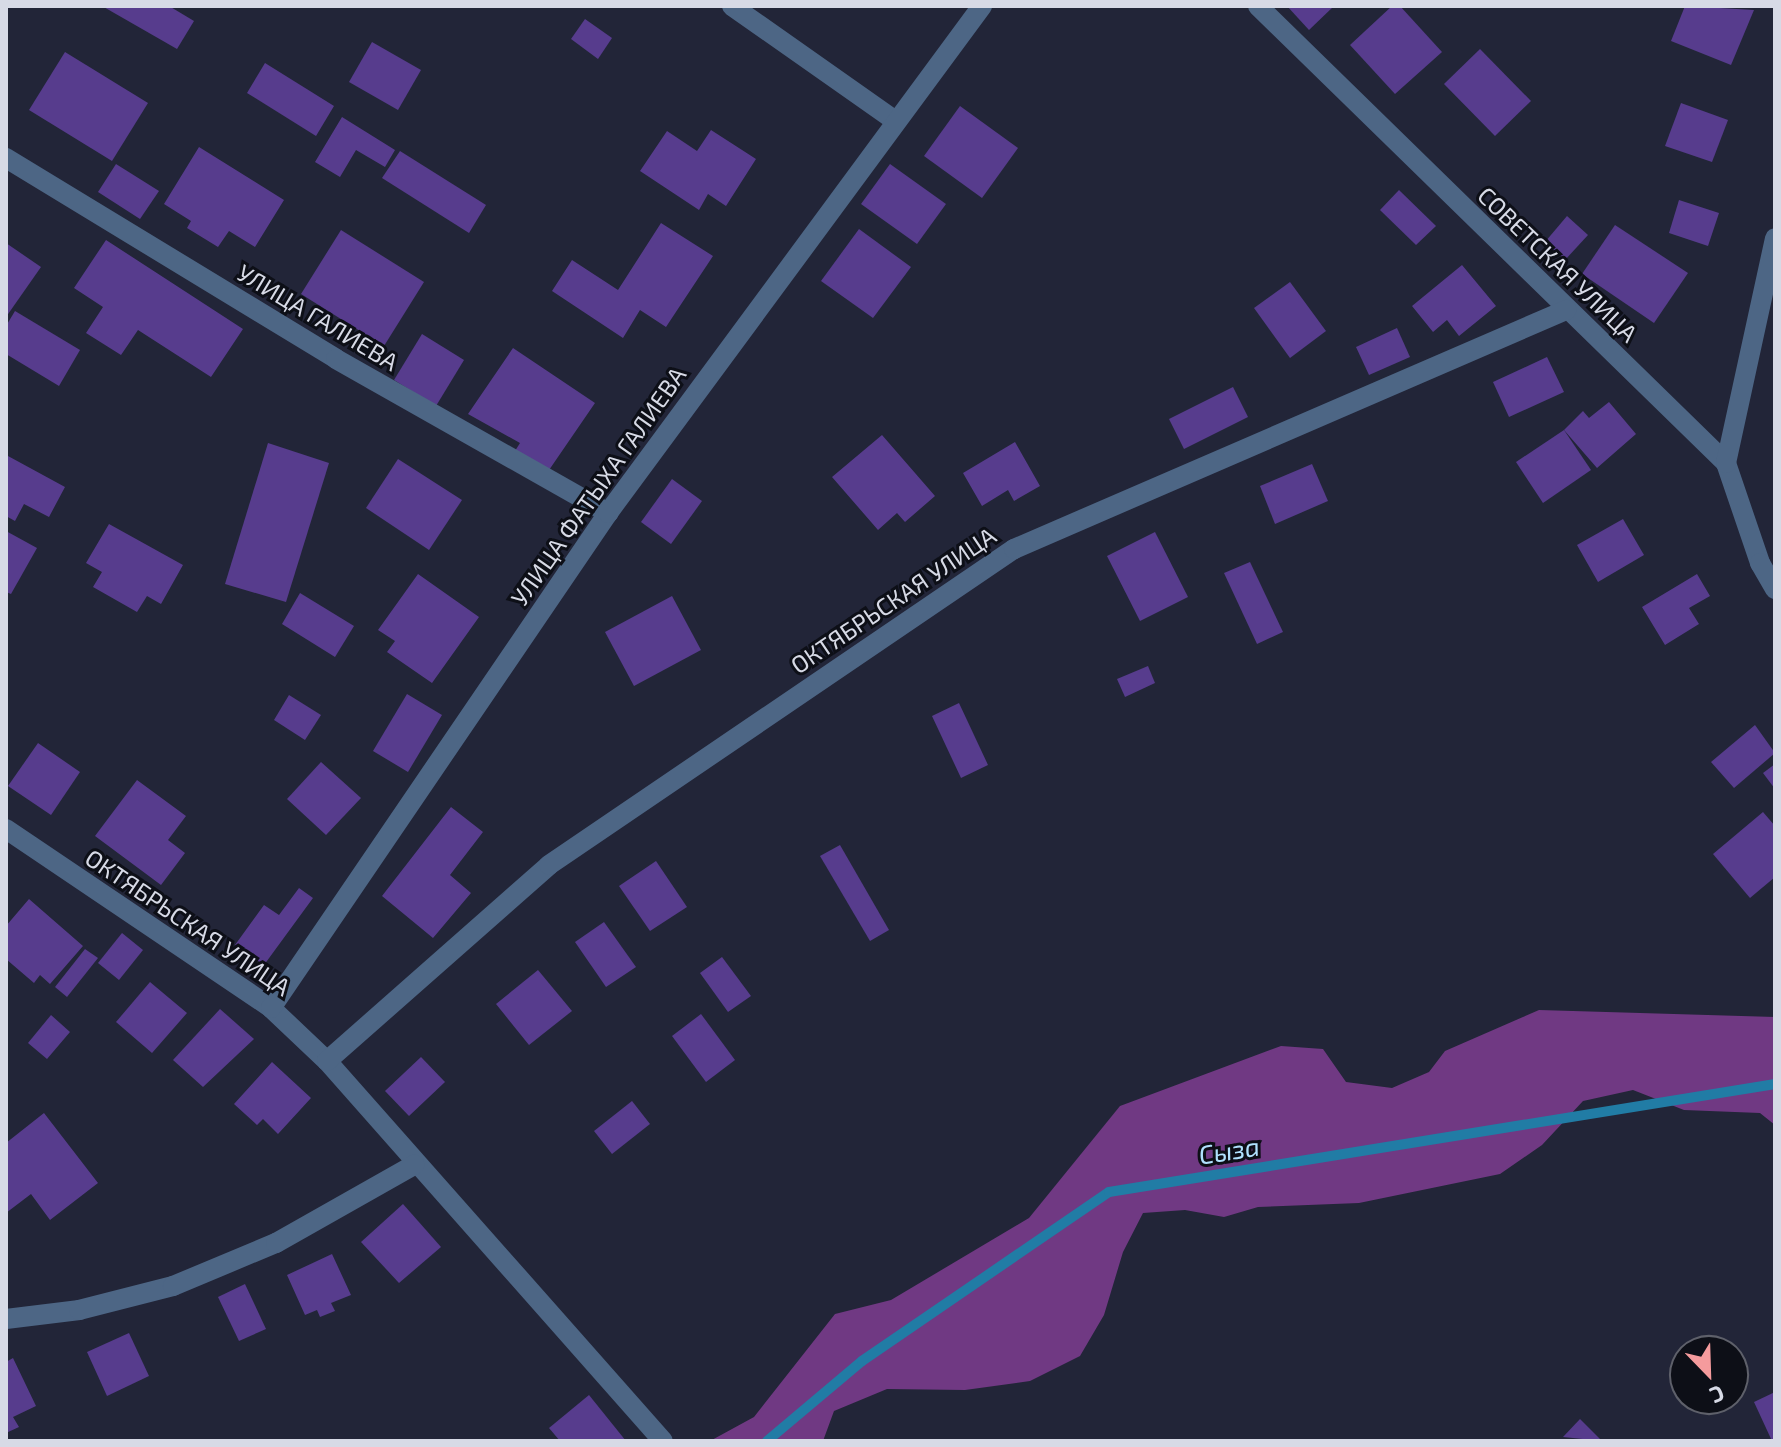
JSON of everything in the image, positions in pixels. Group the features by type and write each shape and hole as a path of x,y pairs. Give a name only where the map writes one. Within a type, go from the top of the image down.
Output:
{"street":[{"path":"732,6 894,120"},
{"name":"УЛИЦА ФАТЫХА ГАЛИЕВА","path":"271,1008 608,513 894,120 982,6"},
{"name":"СОВЕТСКАЯ УЛИЦА","path":"1258,6 1726,463 1760,563 1775,589"},
{"name":"УЛИЦА ГАЛИЕВА","path":"6,158 336,359 608,513"},
{"path":"1726,463 1775,238"},
{"name":"ОКТЯБРЬСКАЯ УЛИЦА","path":"327,1061 549,865 1014,549 1566,310"},
{"name":"ОКТЯБРЬСКАЯ УЛИЦА","path":"8,836 271,1008 327,1061 414,1165 663,1441"},
{"path":"6,1319 79,1310 173,1286 276,1243 414,1165"}],"shaded area":[{"path":"1539,1010 1775,1017 1775,1125 1760,1113 1684,1110 1633,1090 1583,1101 1542,1145 1500,1174 1359,1203 1258,1207 1224,1217 1185,1210 1143,1213 1123,1252 1104,1315 1080,1356 1030,1381 965,1390 887,1389 834,1411 823,1441 710,1441 754,1417 835,1314 891,1300 1029,1218 1120,1106 1281,1046 1323,1049 1346,1082 1392,1088 1429,1072 1445,1051"}],"building":[{"path":"102,6 169,6 194,21 177,49"},
{"path":"1287,6 1334,6 1309,30"},
{"path":"1392,6 1400,6 1442,52 1395,94 1350,45"},
{"path":"1685,6 1754,10 1731,65 1671,41"},
{"path":"585,19 612,38 598,59 571,39"},
{"path":"372,42 421,70 398,110 349,82"},
{"path":"1480,49 1531,101 1495,136 1444,84"},
{"path":"65,52 148,103 112,161 29,110"},
{"path":"265,63 334,106 316,136 247,93"},
{"path":"1681,103 1728,120 1712,162 1665,146"},
{"path":"960,106 1018,148 982,198 924,156"},
{"path":"342,117 395,150 385,167 356,150 340,177 315,162"},
{"path":"711,130 756,159 726,206 708,194 699,210 640,171 667,131 697,151"},
{"path":"199,147 284,200 255,247 229,231 218,247 187,228 191,221 164,204"},
{"path":"400,151 486,205 469,233 382,178"},
{"path":"116,164 159,191 140,219 98,192"},
{"path":"890,164 946,204 917,244 861,204"},
{"path":"1399,190 1436,226 1416,245 1380,210"},
{"path":"1679,200 1719,213 1708,246 1669,233"},
{"path":"1567,216 1588,235 1565,260 1545,242"},
{"path":"661,223 713,256 666,327 640,310 623,338 552,291 572,260 618,290"},
{"path":"1615,225 1688,273 1654,323 1582,274"},
{"path":"859,229 911,267 873,318 821,281"},
{"path":"341,230 424,282 384,346 301,294"},
{"path":"106,240 243,329 211,377 138,330 121,355 86,333 103,307 74,288"},
{"path":"6,243 41,267 6,317"},
{"path":"1462,265 1496,306 1459,336 1447,320 1433,332 1412,306"},
{"path":"1290,282 1326,331 1290,358 1254,308"},
{"path":"15,311 80,350 59,386 6,354 6,326"},
{"path":"1397,328 1410,357 1369,375 1356,347"},
{"path":"422,334 464,360 436,406 394,380"},
{"path":"513,348 595,403 547,473 515,451 520,443 468,414"},
{"path":"1547,357 1564,392 1509,417 1493,382"},
{"path":"1233,387 1248,417 1184,449 1169,419"},
{"path":"1609,402 1636,434 1597,468 1564,430 1583,411 1589,418"},
{"path":"1564,430 1591,470 1543,503 1516,462"},
{"path":"882,435 935,496 905,522 897,513 878,530 832,477"},
{"path":"1015,442 1040,486 1014,501 1008,490 982,506 963,473"},
{"path":"268,443 329,463 286,602 225,584"},
{"path":"8,456 65,487 49,517 24,504 15,521 6,516"},
{"path":"398,459 462,500 429,550 366,508"},
{"path":"1312,464 1328,501 1275,524 1260,486"},
{"path":"672,479 702,501 671,544 641,522"},
{"path":"1623,519 1644,555 1598,582 1577,545"},
{"path":"109,524 183,565 161,604 147,596 137,612 93,587 102,572 86,563"},
{"path":"6,531 37,548 11,594 6,592"},
{"path":"1155,532 1188,597 1140,621 1107,556"},
{"path":"1250,562 1283,632 1257,644 1224,573"},
{"path":"418,574 479,617 432,683 387,652 395,641 378,630"},
{"path":"1697,574 1710,596 1689,608 1699,624 1665,645 1642,607"},
{"path":"300,593 354,626 335,657 282,624"},
{"path":"672,596 701,650 634,686 605,632"},
{"path":"1148,666 1155,683 1125,697 1117,679"},
{"path":"407,694 442,715 408,772 373,751"},
{"path":"289,695 321,715 305,740 274,720"},
{"path":"959,703 988,765 961,778 932,716"},
{"path":"1755,725 1775,753 1734,788 1711,762"},
{"path":"38,743 80,772 51,815 8,786"},
{"path":"321,762 361,798 326,835 287,799"},
{"path":"1775,764 1775,789 1763,773"},
{"path":"137,780 186,816 168,840 185,853 161,885 95,836"},
{"path":"451,807 483,832 450,875 471,893 433,938 382,896"},
{"path":"1763,812 1775,826 1775,877 1750,898 1713,854"},
{"path":"840,845 889,930 870,941 820,856"},
{"path":"656,861 687,907 650,931 619,886"},
{"path":"299,888 313,898 264,965 235,945 264,905 279,915"},
{"path":"29,899 83,946 50,984 40,975 34,983 6,959 6,926"},
{"path":"604,922 636,967 606,987 575,942"},
{"path":"122,933 143,950 119,980 98,963"},
{"path":"85,949 98,958 67,997 55,987"},
{"path":"722,957 751,996 728,1012 700,973"},
{"path":"538,970 572,1011 529,1045 496,1004"},
{"path":"150,982 187,1013 152,1053 116,1022"},
{"path":"220,1009 254,1039 203,1087 173,1060"},
{"path":"701,1014 735,1060 706,1082 672,1036"},
{"path":"51,1015 70,1032 47,1059 28,1043"},
{"path":"421,1057 445,1082 409,1116 385,1091"},
{"path":"272,1062 311,1098 278,1134 263,1119 257,1125 234,1104"},
{"path":"632,1101 650,1124 612,1154 594,1131"},
{"path":"44,1113 98,1183 50,1220 31,1194 6,1213 6,1143"},
{"path":"403,1204 441,1247 399,1283 361,1242"},
{"path":"332,1254 351,1295 331,1303 335,1311 320,1317 317,1310 305,1315 287,1275"},
{"path":"245,1284 266,1329 239,1341 218,1297"},
{"path":"129,1333 149,1376 107,1396 87,1352"},
{"path":"13,1358 36,1406 13,1417 19,1427 6,1433 6,1362"},
{"path":"1775,1392 1775,1441 1772,1441 1754,1402"},
{"path":"589,1395 626,1441 560,1441 549,1428"},
{"path":"1580,1419 1602,1441 1563,1437"}],"waterway":[{"name":"Сыза","path":"767,1441 862,1361 1109,1192 1775,1084"}]}
